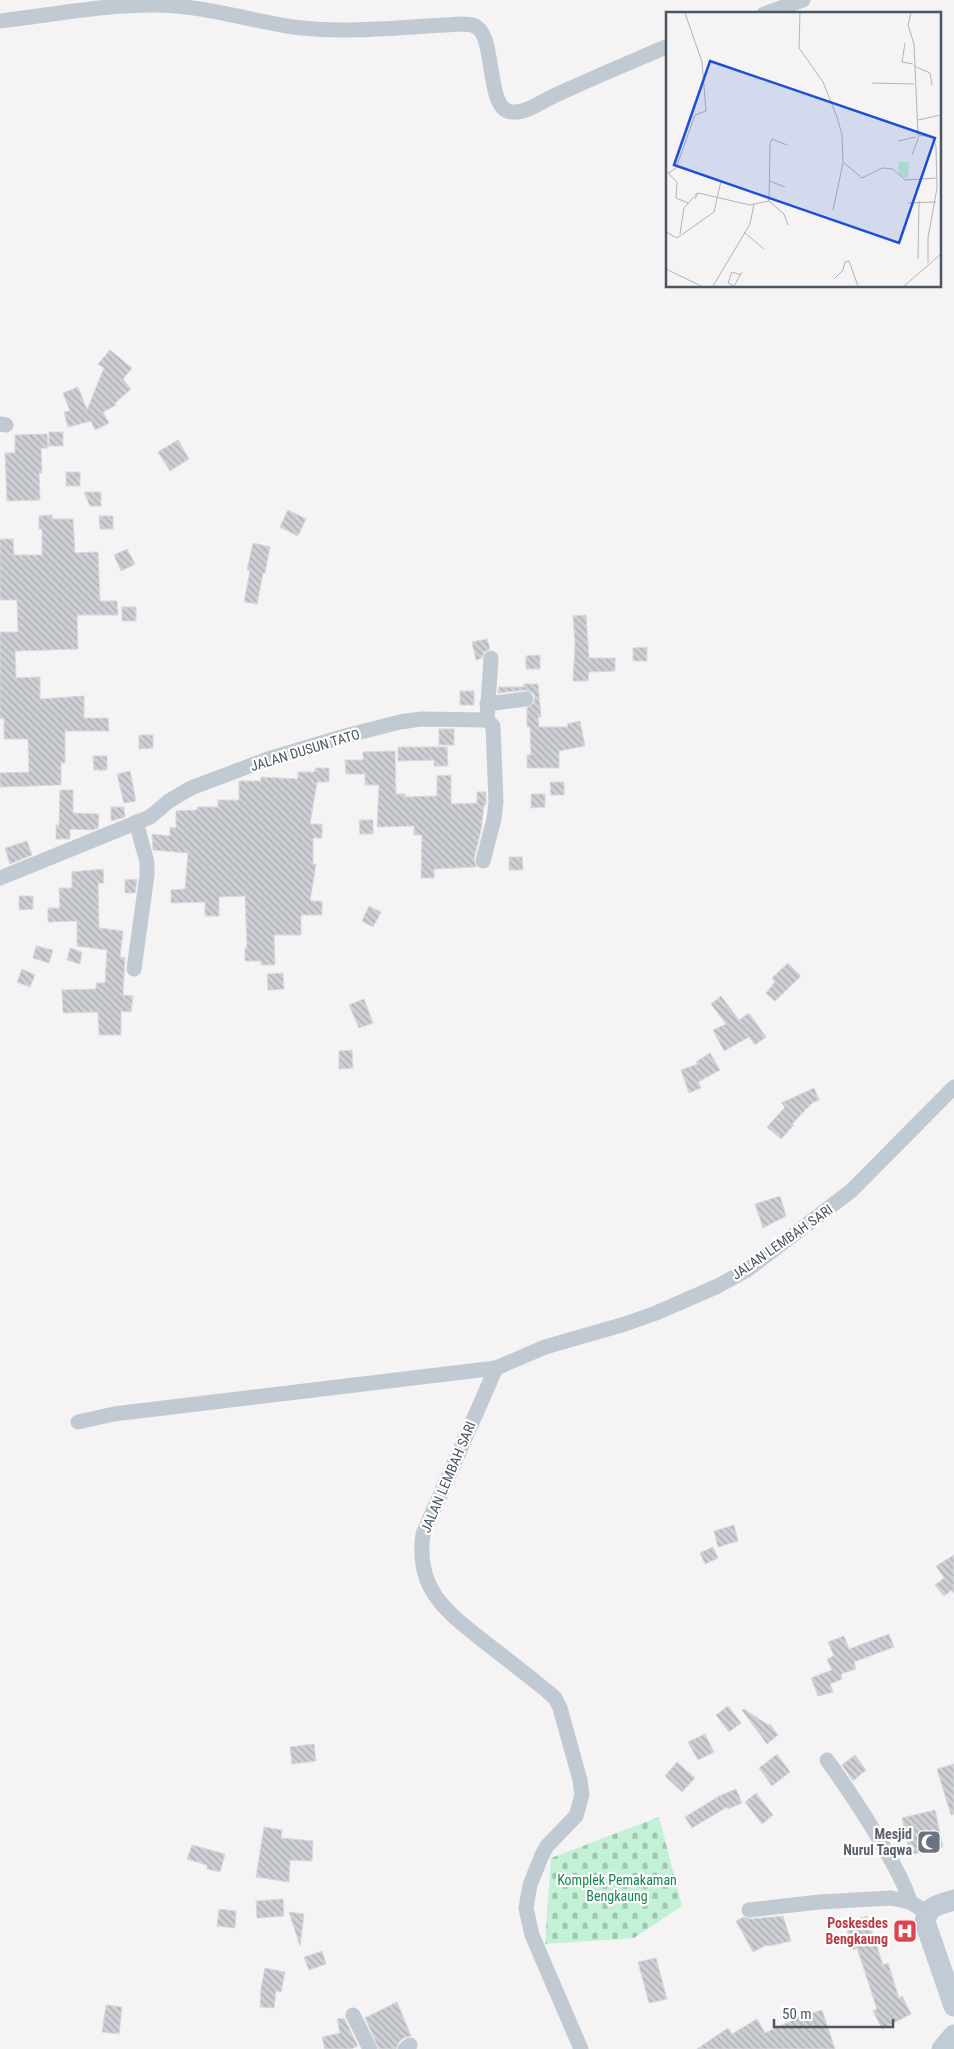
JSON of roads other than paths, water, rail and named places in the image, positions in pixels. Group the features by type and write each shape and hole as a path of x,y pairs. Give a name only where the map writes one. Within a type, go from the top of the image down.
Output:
{"street":[{"path":"770,12 803,0"},
{"path":"0,22 82,10 158,5 186,7 293,27 323,29 471,25 478,28 484,37 488,48 495,92 500,104 505,110 510,112 529,109 556,94 666,47"},
{"path":"483,861 494,819 496,791 493,726 487,720 491,658"},
{"path":"487,704 526,700"},
{"name":"JALAN DUSUN TATO","path":"0,878 150,817 170,801 191,788 268,758 400,722 422,719 487,720"},
{"path":"134,969 147,880 146,862 136,822"},
{"name":"JALAN LEMBAH SARI","path":"581,2049 532,1935 526,1908 530,1885 542,1855 547,1846 576,1816 582,1795 580,1780 560,1708 555,1698 547,1691 446,1610 429,1586 422,1557 423,1534 496,1368 545,1346 625,1324 656,1313 718,1286 747,1270 851,1191 954,1087"},
{"path":"78,1422 114,1414 496,1368"},
{"path":"827,1760 849,1790 875,1832 900,1876 910,1902"},
{"path":"749,1910 819,1902 892,1898 910,1902 928,1913"},
{"path":"954,1900 935,1906 928,1913 925,1922 954,2006"},
{"path":"353,2015 370,2049"},
{"path":"942,2049 954,2036"}],"place":[{"name":"Mesjid Nurul Taqwa","path":"929,1842"},
{"name":"Poskesdes Bengkaung","path":"905,1931"}],"park label":[{"name":"Komplek Pemakaman Bengkaung","path":"617,1888"}]}
